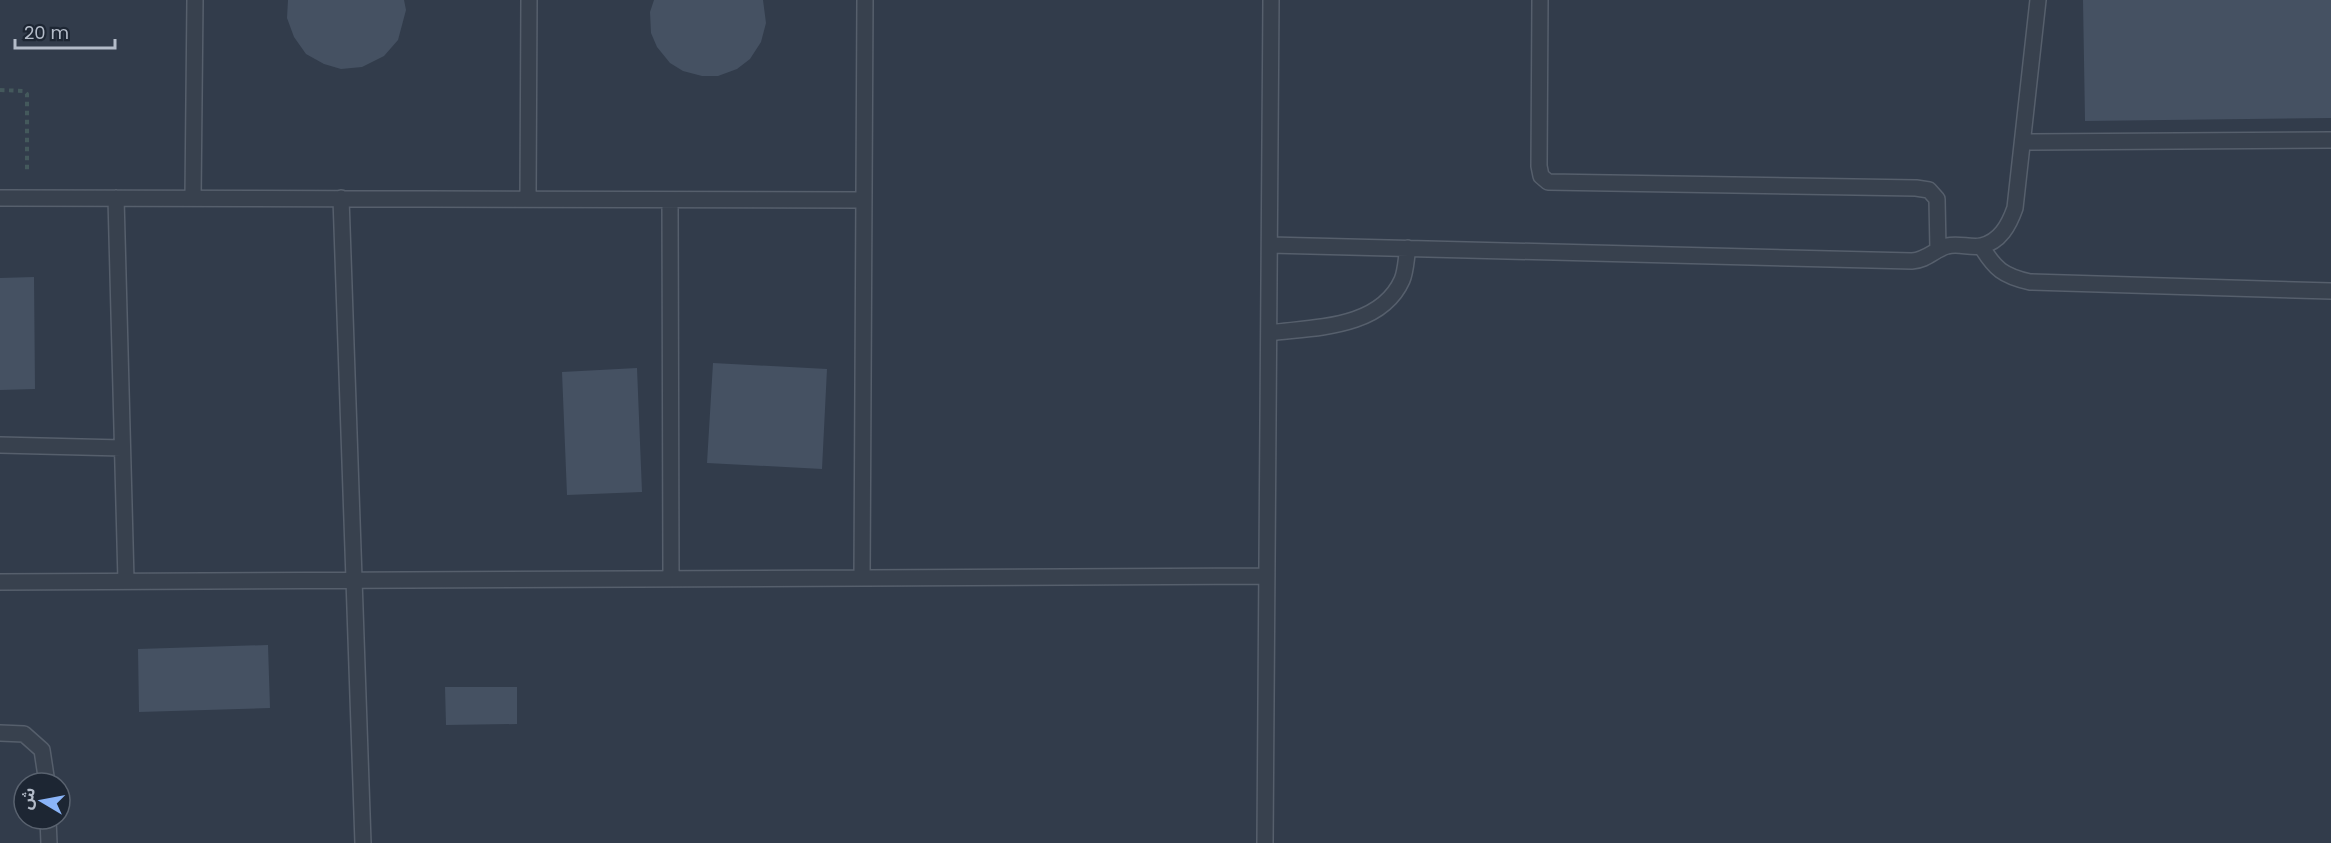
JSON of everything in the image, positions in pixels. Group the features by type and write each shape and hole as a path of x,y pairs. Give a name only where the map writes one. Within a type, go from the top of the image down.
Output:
{"lane":[{"path":"193,198 195,0"},
{"path":"528,199 529,0"},
{"path":"862,578 865,0"},
{"path":"1265,843 1271,0"},
{"path":"1540,0 1539,166 1541,176 1548,183 1929,190 1937,199 1938,250"},
{"path":"1270,245 1912,261 1922,260 1938,250 1954,245 1981,246 1997,238 2009,225 2015,208 2038,0"},
{"path":"2024,142 2331,140"},
{"path":"0,198 863,200"},
{"path":"116,198 126,581"},
{"path":"341,198 363,843"},
{"path":"670,200 671,578"},
{"path":"1981,246 1993,265 2009,278 2030,282 2331,291"},
{"path":"1269,333 1352,321 1382,307 1402,281 1408,248"},
{"path":"0,446 122,448"},
{"path":"0,582 1267,576"},
{"path":"0,733 24,734 42,750 46,771"}],"path":[{"path":"0,90 24,91 27,94 27,198"}],"shaded area":[{"path":"0,0 2331,0 2331,843 0,843"}],"building":[{"path":"288,0 404,0 406,10 398,40 384,56 362,67 341,69 324,64 306,54 294,37 287,18"},
{"path":"654,0 763,0 766,23 761,42 750,59 737,69 718,76 702,76 683,71 670,63 657,47 651,33 650,12"},
{"path":"2083,0 2331,0 2331,118 2085,121"},
{"path":"34,277 35,389 0,390 0,278"},
{"path":"713,363 827,369 822,469 707,463"},
{"path":"637,368 642,492 567,495 562,372"},
{"path":"268,645 270,708 139,712 138,649"},
{"path":"445,687 517,687 517,724 446,725"}]}
